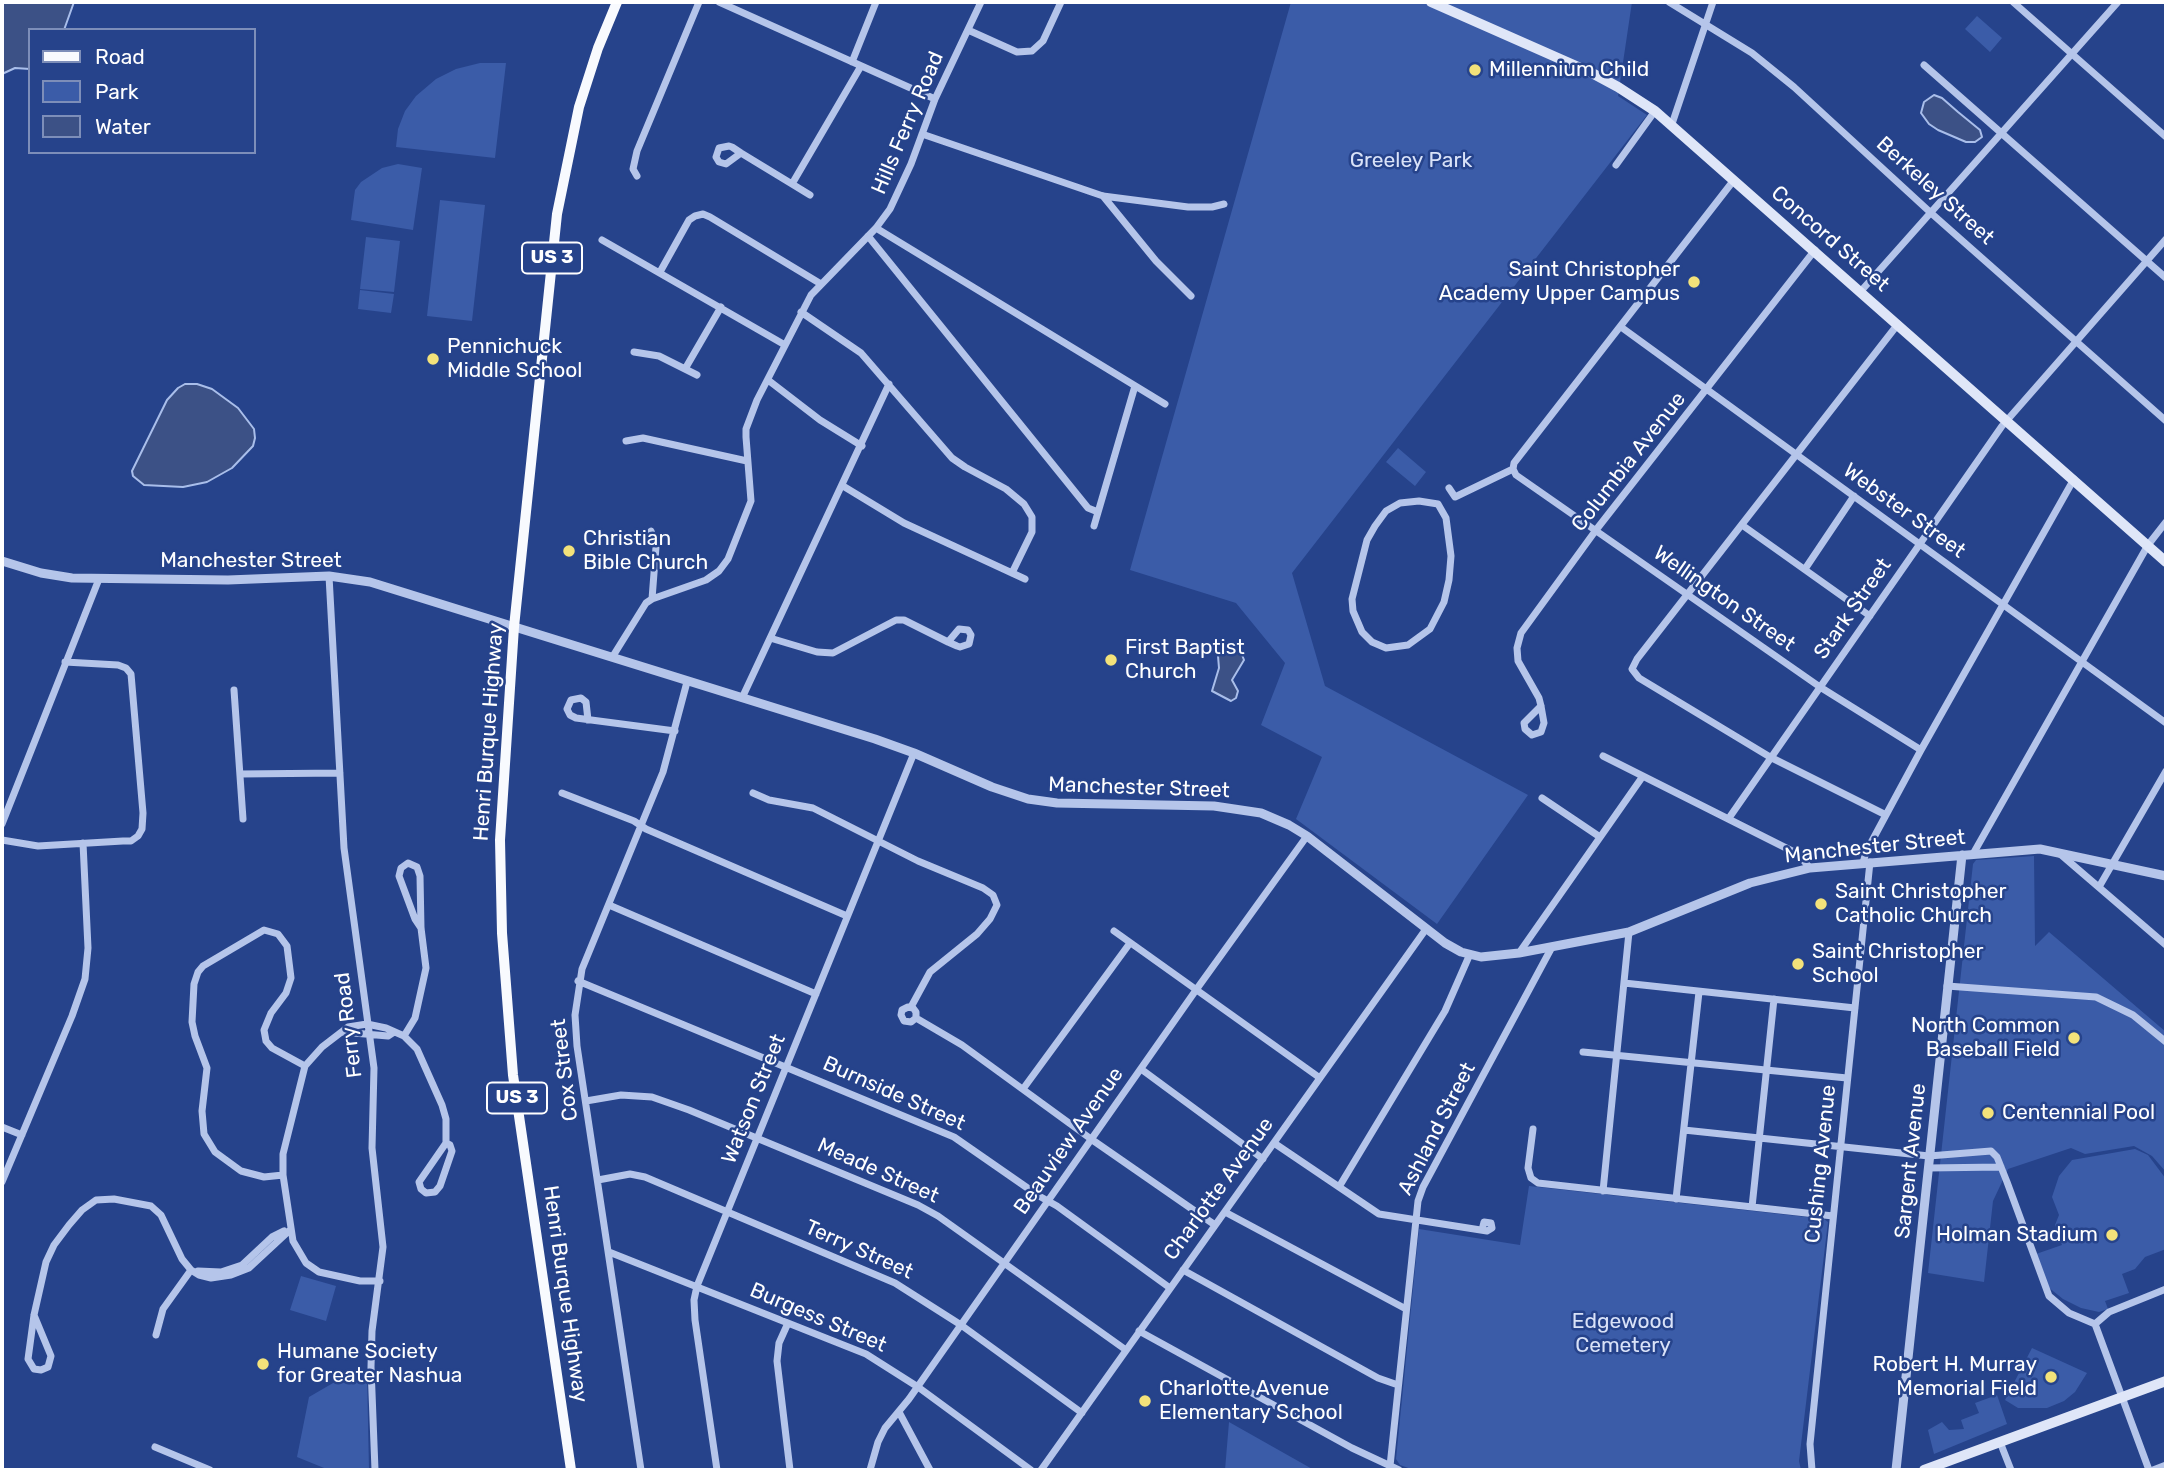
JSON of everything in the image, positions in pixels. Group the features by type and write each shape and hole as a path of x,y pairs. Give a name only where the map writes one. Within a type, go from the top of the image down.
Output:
{"main road":[{"name":"Henri Burque Highway","path":"571,1470 513,1075 501,922 500,840 514,627 557,214 579,107 598,48 617,2"},
{"name":"Concord Street","path":"1431,2 1592,73 1655,111 2166,562"},
{"path":"1924,1470 1936,1468 2166,1381"}],"street":[{"path":"637,176 633,169 637,151 699,2"},
{"path":"719,2 935,99"},
{"path":"852,62 876,2"},
{"name":"Hills Ferry Road","path":"652,599 706,580 723,565 751,501 746,429 768,380 801,312 821,284 876,228 899,192 935,99 981,2"},
{"path":"968,30 1017,52 1032,51 1043,41 1061,2"},
{"name":"Berkeley Street","path":"1669,2 1752,53 1794,88 2166,421"},
{"path":"1672,124 1713,2"},
{"path":"2013,2 2166,138"},
{"path":"1861,291 2119,2"},
{"path":"1924,65 2166,278"},
{"path":"792,184 861,66"},
{"path":"1616,165 1655,111"},
{"path":"922,134 1102,195 1188,207 1224,204"},
{"path":"740,153 810,195"},
{"path":"1438,504 1446,518 1451,556 1444,602 1430,629 1420,638 1408,645 1386,648 1372,642 1362,632 1353,611 1352,599 1367,540 1386,511 1400,503 1419,501 1438,504 1513,469 1514,463 1734,180"},
{"path":"1102,195 1156,261 1191,296"},
{"path":"660,272 689,220 695,216 710,216 821,284"},
{"path":"876,228 1165,404"},
{"path":"868,236 1088,508 1098,512"},
{"name":"Stark Street","path":"1729,818 2007,420 2166,239"},
{"path":"602,240 785,345"},
{"name":"Columbia Avenue","path":"1541,706 1518,662 1518,640 1525,626 1596,530 1815,250"},
{"path":"685,369 721,307"},
{"path":"801,312 855,348 952,458 1012,494 1028,510 1033,524 1032,532 1012,573"},
{"path":"1886,815 1770,757 1670,697 1633,672 1633,665 1898,324"},
{"name":"Webster Street","path":"1621,327 2166,723"},
{"path":"634,352 659,356 697,375"},
{"path":"768,380 820,420 862,446"},
{"path":"742,698 889,384"},
{"path":"1094,526 1135,386"},
{"path":"626,441 643,438 747,461"},
{"name":"Wellington Street","path":"1513,469 1516,475 1819,687 1922,750"},
{"name":"Cushing Avenue","path":"1812,1470 1810,1444 1855,1008 1866,852 2002,604 2074,480"},
{"path":"843,486 904,523 1025,579"},
{"path":"1449,488 1455,497"},
{"path":"1805,569 1854,496"},
{"path":"1973,854 2148,545 2166,522"},
{"path":"1742,525 1870,616"},
{"path":"612,656 637,614 652,599 656,547 651,531"},
{"name":"Manchester Street","path":"2,561 52,576 99,579 228,580 329,576 352,579 390,587 914,753 992,787 1028,799 1057,803 1196,805 1238,809 1274,818 1307,836 1454,948 1489,957 1629,932 1739,887 1810,868 2023,849 2055,850 2166,876"},
{"name":"Ferry Road","path":"329,576 345,856 374,1068 372,1148 383,1247 372,1331 375,1470"},
{"path":"2,824 99,579"},
{"path":"770,638 817,652 833,653 896,620 904,620 948,642"},
{"path":"2,839 38,846 131,841 142,829 134,681 126,668 118,665 65,662"},
{"name":"Cox Street","path":"641,1470 575,1023 578,981 663,772 687,682"},
{"path":"234,690 243,819"},
{"path":"588,720 675,731"},
{"name":"Watson Street","path":"717,1470 695,1320 694,1300 697,1286 914,753"},
{"path":"1603,756 1798,853 1810,868"},
{"path":"2099,887 2166,771"},
{"path":"240,774 340,773"},
{"path":"1519,953 1643,776"},
{"path":"562,793 848,916"},
{"path":"753,793 769,800 813,807 944,873 987,890 996,901 994,913 984,927 930,972 911,1007 903,1009 901,1017 909,1023 916,1018"},
{"path":"1542,798 1600,837"},
{"name":"Beauview Avenue","path":"870,1470 881,1434 918,1387 1307,836"},
{"path":"2,1182 85,979 88,948 83,843"},
{"path":"2055,850 2166,945"},
{"name":"Sargent Avenue","path":"1896,1470 1962,855"},
{"path":"404,1036 415,1018 426,968 418,869 414,864 408,863 401,868 399,876 421,928"},
{"path":"608,905 816,993"},
{"name":"Charlotte Avenue","path":"1041,1470 1426,929"},
{"path":"283,1175 264,1177 241,1171 215,1152 204,1134 202,1111 206,1068 192,1022 194,984 198,972 264,930 278,934 287,946 291,978 286,993 271,1013 264,1030 266,1041 272,1048 305,1066"},
{"path":"1114,931 1320,1078"},
{"path":"1603,1191 1629,932"},
{"path":"1023,1089 1130,943"},
{"name":"Ashland Street","path":"1390,1466 1418,1201 1423,1187 1552,947"},
{"path":"1339,1187 1445,1011 1470,954"},
{"name":"Burnside Street","path":"578,981 954,1137 1170,1288"},
{"path":"1624,984 1855,1008"},
{"path":"1947,986 2096,997 2133,1015 2166,1042"},
{"path":"1676,1199 1699,992"},
{"path":"1752,1207 1774,999"},
{"path":"911,1007 915,1010 916,1018"},
{"path":"916,1018 962,1045 1215,1225"},
{"path":"379,1286 332,1276 312,1267 297,1250 290,1230 282,1154 305,1066 322,1047 348,1027 367,1024 404,1036 417,1049 442,1105 446,1143 419,1182 426,1193 435,1192 440,1186 452,1151 450,1144 446,1143"},
{"path":"342,1032 388,1036 394,1032"},
{"path":"1583,1052 1847,1078"},
{"path":"1141,1069 1263,1159"},
{"name":"Meade Street","path":"586,1101 621,1095 652,1097 918,1205 938,1216 1126,1350"},
{"path":"2,1127 22,1135"},
{"path":"1533,1129 1528,1168 1531,1178 1545,1185 1833,1216"},
{"path":"1684,1130 1929,1156 1987,1150 1994,1153 2049,1296 2069,1313 2095,1324 2151,1470 2166,1465"},
{"path":"1274,1143 1379,1214 1482,1230"},
{"path":"1928,1168 2001,1167"},
{"name":"Terry Street","path":"598,1180 621,1175 638,1175 895,1283 961,1325 1082,1413"},
{"path":"34,1315 51,1356 48,1367 41,1370 34,1369 28,1359 34,1315 50,1252 69,1224 96,1199 114,1199 151,1206 161,1215 191,1270 211,1278 239,1273 252,1265 290,1230"},
{"path":"1225,1212 1406,1309"},
{"name":"Burgess Street","path":"609,1252 866,1354 918,1387 1031,1470"},
{"path":"156,1335 163,1309 191,1270"},
{"path":"1183,1270 1378,1378 1398,1385"},
{"path":"2095,1324 2109,1312 2166,1289"},
{"path":"788,1323 779,1343 777,1361 790,1470"},
{"path":"1139,1331 1352,1448 1399,1470"},
{"path":"899,1412 930,1470"},
{"path":"2000,1442 2011,1470"},
{"path":"155,1447 210,1470"}],"green space":[{"name":"Greeley Park","path":"1291,2 1632,2 1618,96 1647,115 1292,573 1325,686 1528,795 1437,924 1296,819 1322,757 1261,725 1285,663 1236,603 1130,570"},
{"path":"1977,16 2002,38 1990,52 1965,29"},
{"path":"480,63 506,63 495,158 396,147 398,129 405,111 416,96 436,79 456,69"},
{"path":"398,164 422,168 413,230 351,220 355,190 361,182 382,168"},
{"path":"440,200 485,205 472,321 427,316"},
{"path":"366,237 400,241 394,292 360,289"},
{"path":"360,290 394,294 391,313 358,309"},
{"path":"1398,448 1426,472 1415,486 1386,462"},
{"path":"2034,856 2035,946 2049,932 2166,1032 2166,1172 2152,1156 2134,1146 2085,1154 2071,1148 2008,1169 1993,1201 1984,1282 1928,1273 1973,864 1976,860"},
{"name":"Holman Stadium","path":"2135,1149 2148,1155 2166,1179 2166,1249 2145,1257 2135,1269 2122,1274 2129,1293 2105,1301 2108,1309 2099,1312 2081,1308 2048,1287 2036,1254 2062,1245 2055,1225 2059,1215 2052,1197 2059,1176 2072,1160"},
{"name":"Edgewood Cemetery","path":"1529,1186 1824,1219 1828,1222 1799,1461 1801,1470 1414,1470 1400,1465 1396,1459 1419,1229 1520,1245"},
{"path":"301,1276 336,1286 326,1321 290,1310"},
{"name":"Robert H. Murray Memorial Field","path":"2032,1348 2087,1373 2075,1392 2064,1401 2047,1408 2018,1408 2005,1400"},
{"path":"363,1371 367,1374 369,1470 329,1470 297,1457 309,1397 352,1372"},
{"path":"1997,1395 2007,1424 1934,1454 1928,1430 1942,1422 1949,1430 1964,1429 1961,1420 1979,1413 1975,1403"},
{"path":"1229,1422 1314,1470 1225,1470"}],"water":[{"path":"2,2 74,2 65,28 28,28 28,69 15,68 2,74"},
{"path":"1934,95 1942,98 1980,130 1982,137 1975,142 1966,142 1929,124 1921,113 1924,102"},
{"path":"185,384 197,384 212,389 238,408 254,429 253,446 232,468 207,482 183,487 144,485 133,476 132,471 167,400"},
{"path":"1232,643 1238,644 1244,660 1232,680 1238,691 1236,698 1231,701 1212,691 1219,668 1218,656"}],"place":[{"name":"Millennium Child","path":"1475,70"},
{"name":"Saint Christopher Academy Upper Campus","path":"1694,282"},
{"name":"Pennichuck Middle School","path":"433,359"},
{"name":"Christian Bible Church","path":"569,551"},
{"name":"First Baptist Church","path":"1111,660"},
{"name":"Saint Christopher Catholic Church","path":"1821,904"},
{"name":"Saint Christopher School","path":"1798,964"},
{"name":"North Common Baseball Field","path":"2074,1038"},
{"name":"Centennial Pool","path":"1988,1113"},
{"name":"Holman Stadium","path":"2112,1235"},
{"name":"Humane Society for Greater Nashua","path":"263,1364"},
{"name":"Robert H. Murray Memorial Field","path":"2051,1377"},
{"name":"Charlotte Avenue Elementary School","path":"1145,1401"}]}
